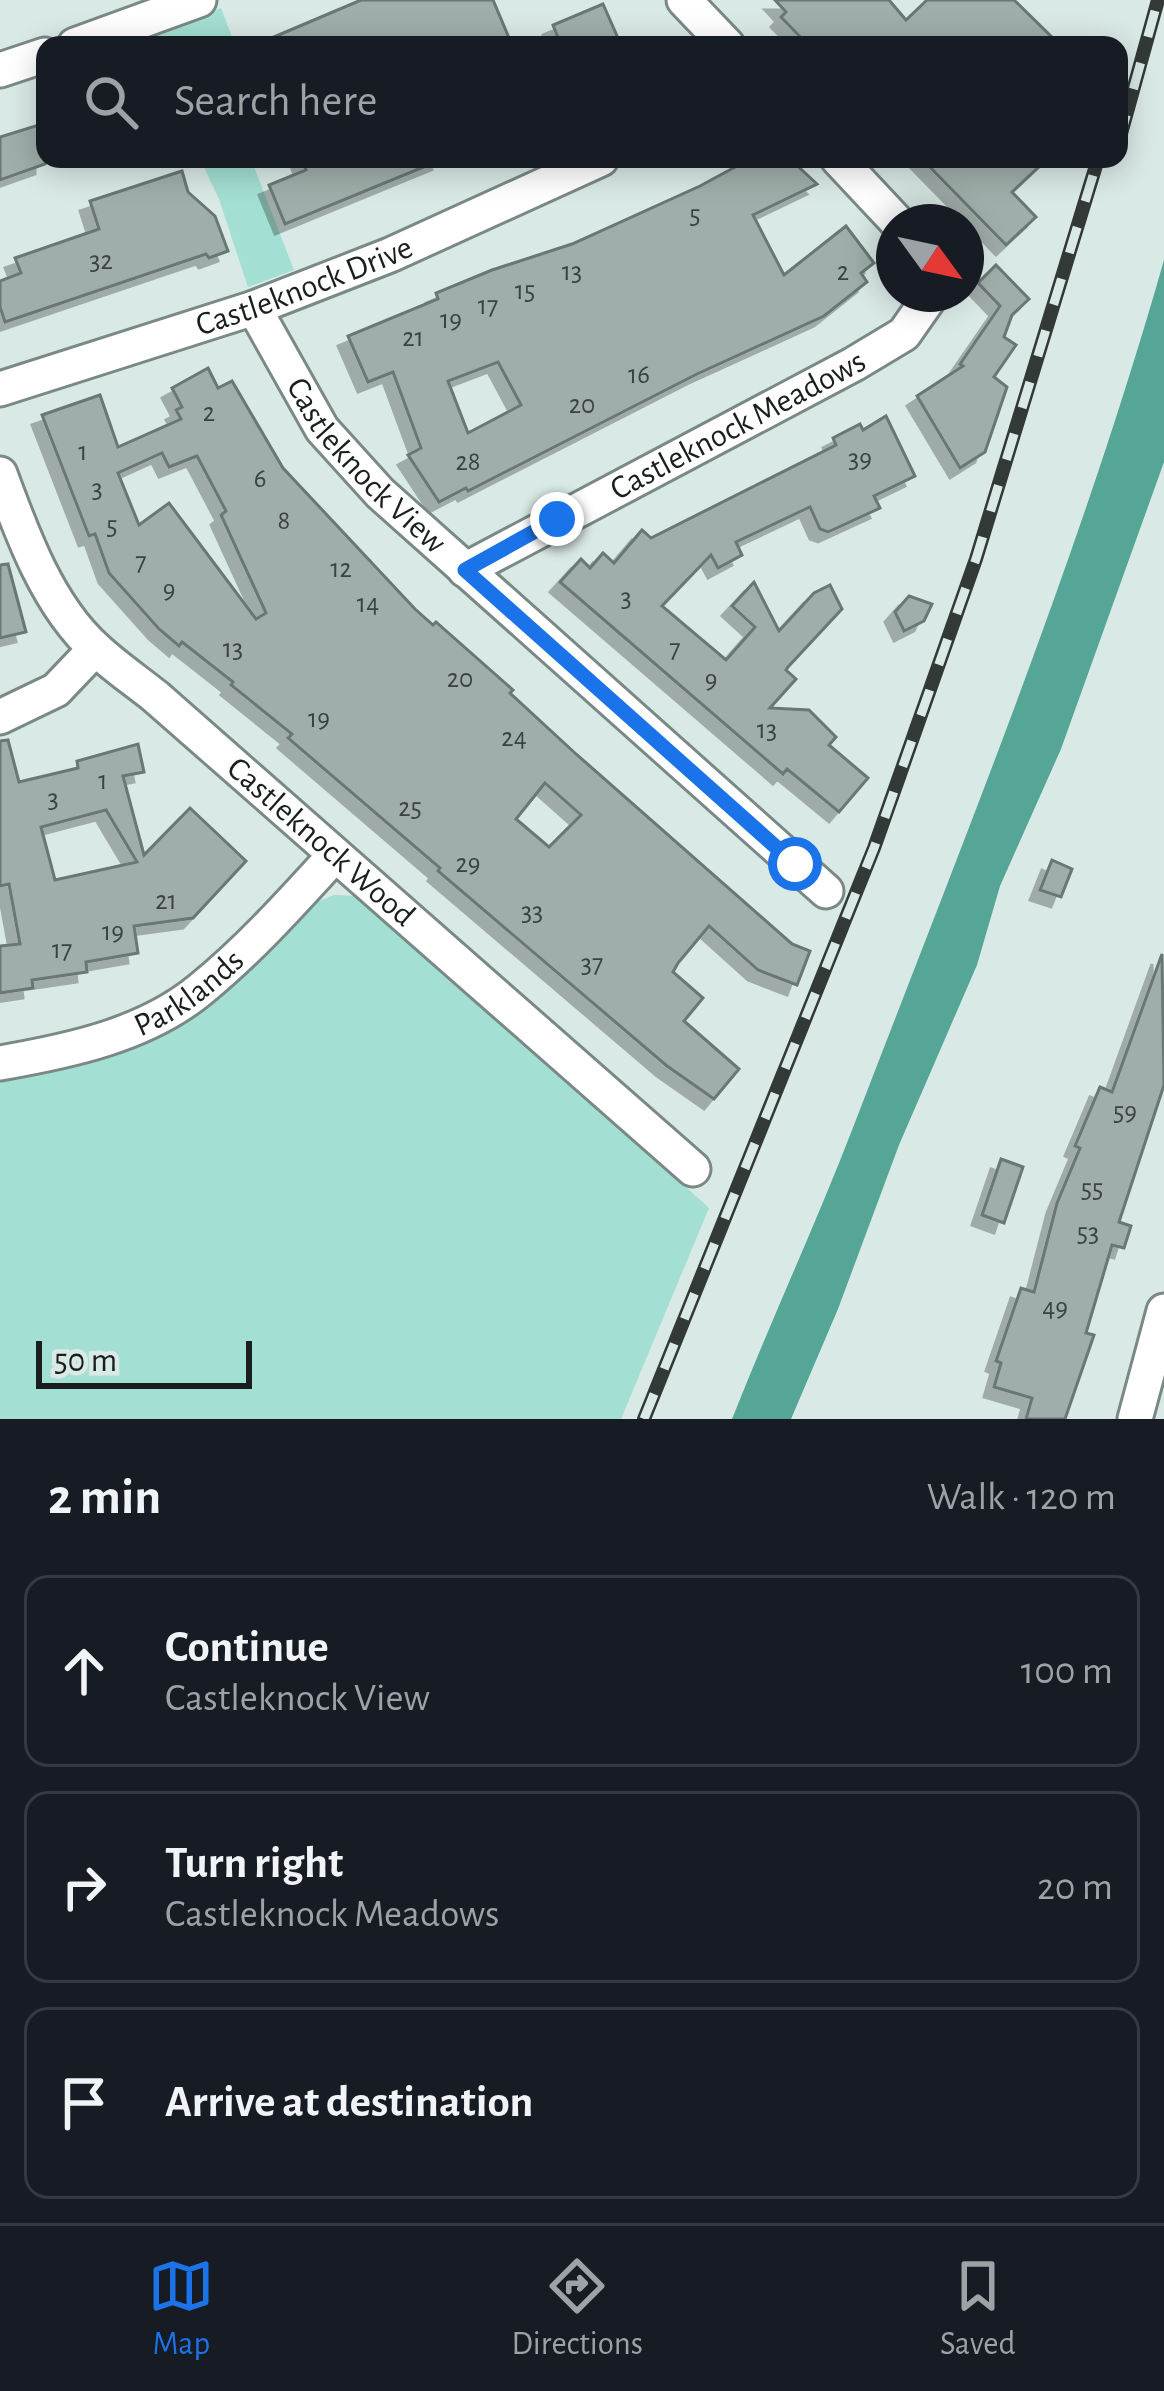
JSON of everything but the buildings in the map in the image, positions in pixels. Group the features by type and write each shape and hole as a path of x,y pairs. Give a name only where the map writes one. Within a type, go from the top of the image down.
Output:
{"street":[{"path":"100,36 199,0"},
{"path":"684,0 719,36"},
{"path":"0,70 36,58"},
{"name":"Castleknock Drive","path":"0,389 254,308 390,255 581,168"},
{"path":"846,168 880,204"},
{"name":"Castleknock View","path":"254,308 322,429 380,493 826,891"},
{"name":"Castleknock Meadows","path":"465,570 854,364 904,334 922,312"},
{"name":"Castleknock Wood","path":"0,474 40,569 95,649 170,709 693,1169"},
{"path":"0,717 56,690 95,649"},
{"name":"Parklands","path":"0,1063 126,1031 200,991 334,856"},
{"path":"1135,1419 1164,1312"}],"shaded area":[{"path":"221,8 232,36 150,36"},
{"path":"204,168 254,168 294,270 248,287"},
{"path":"1164,260 1164,462 1061,749 1000,886 977,965 899,1145 791,1419 732,1419 839,1162 1019,696 1096,479"},
{"path":"334,895 358,896 709,1208 621,1419 0,1419 0,1077 217,996 319,901"}],"railway":[{"path":"1128,108 1158,0"},
{"path":"644,1419 874,848 976,559 1095,168"}],"route":[{"path":"557,519 465,570 795,864"}]}
